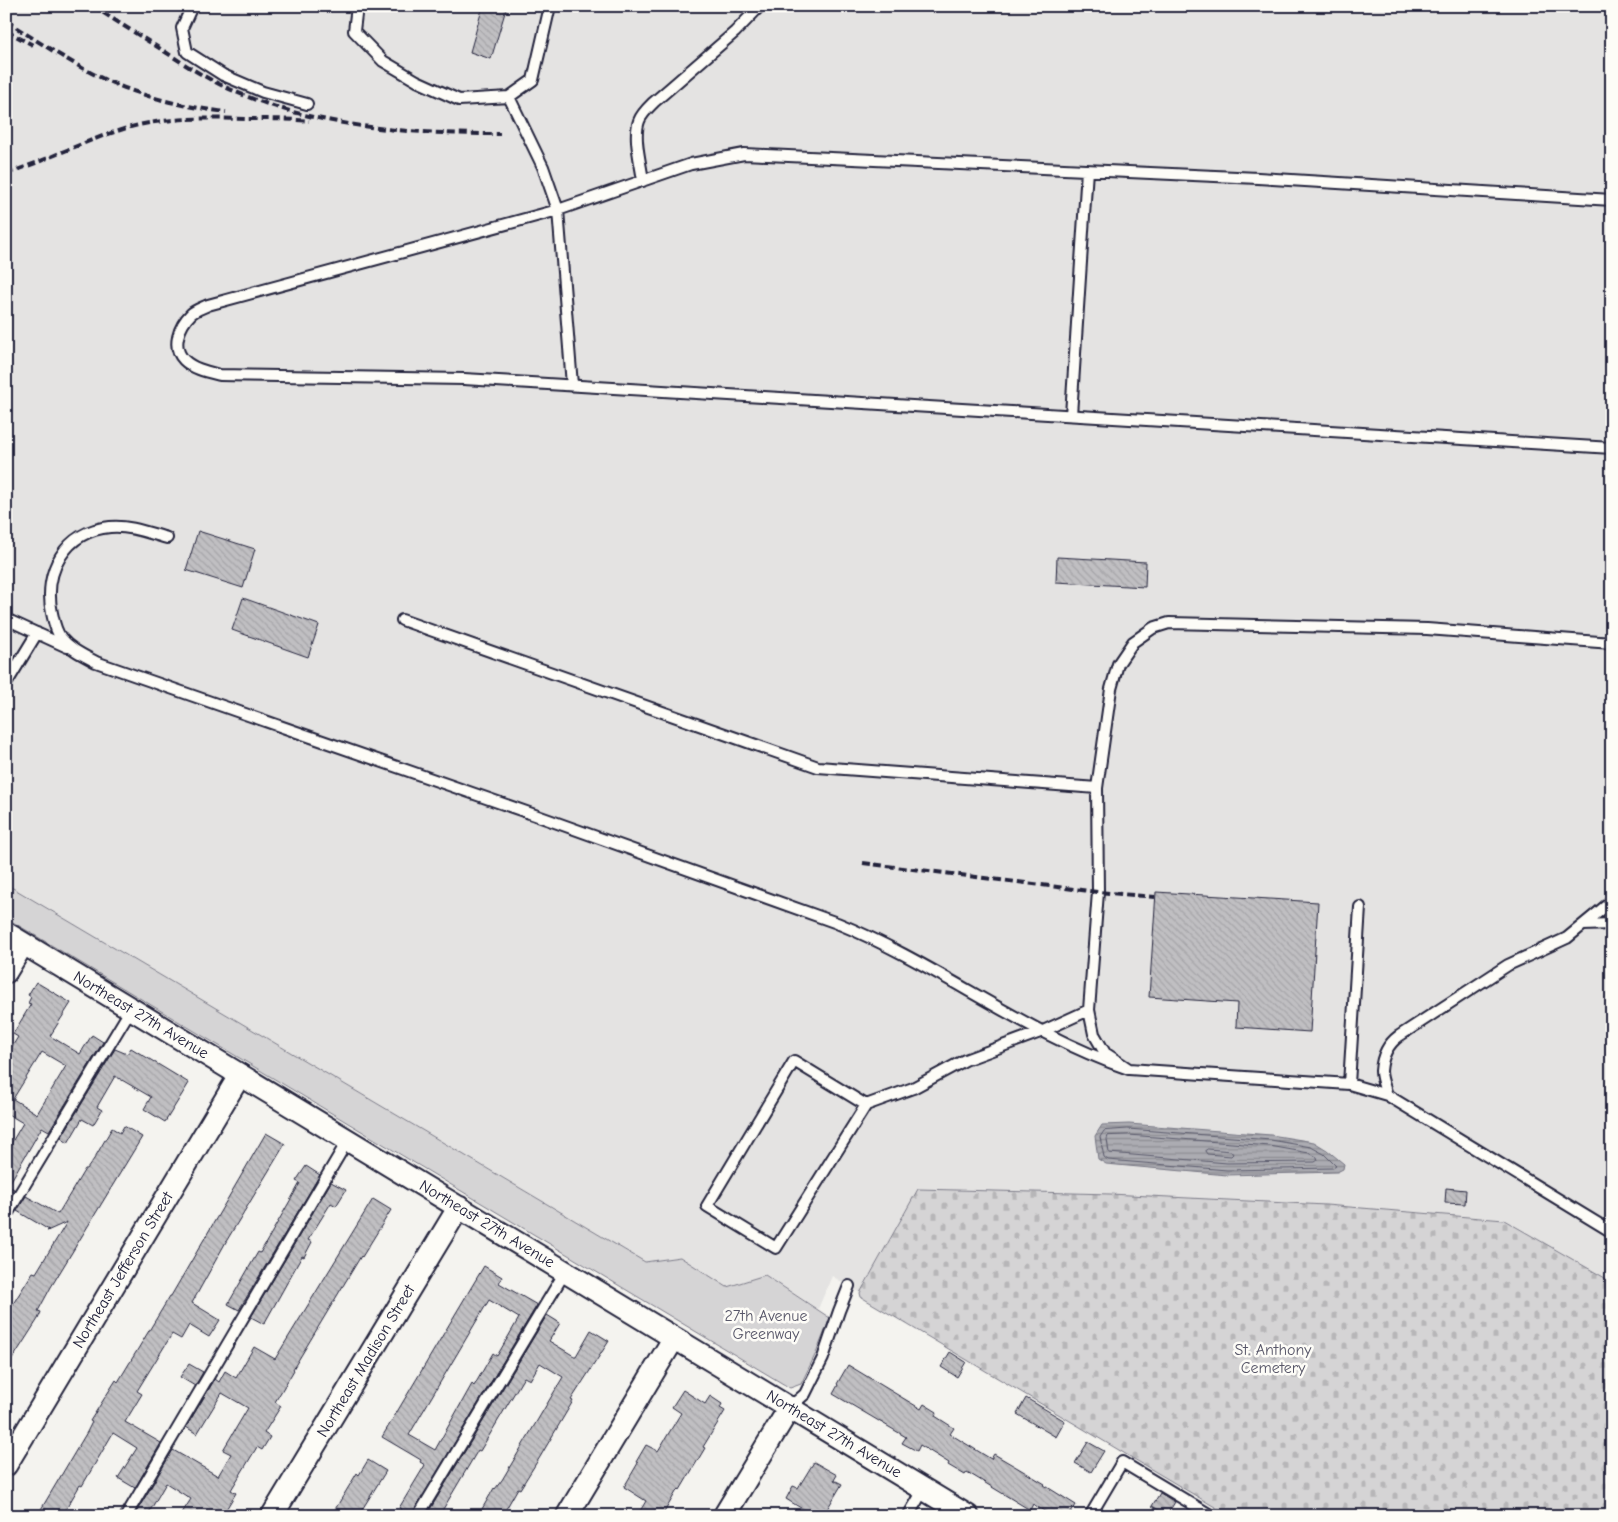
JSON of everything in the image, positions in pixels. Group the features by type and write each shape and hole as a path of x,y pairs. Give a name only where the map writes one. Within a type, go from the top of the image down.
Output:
{"street":[{"path":"6,972 15,938"},
{"name":"Northeast 27th Avenue","path":"15,938 968,1516"},
{"name":"Northeast Jefferson Street","path":"6,1465 240,1075"},
{"name":"Northeast Madison Street","path":"272,1516 459,1207"},
{"path":"567,1516 674,1338"},
{"path":"724,1516 790,1407"}],"lane":[{"path":"192,6 182,28 187,52 223,75 263,92 307,104"},
{"path":"357,6 354,31 383,61 417,81 459,100 509,97 533,80 550,6"},
{"path":"643,181 637,138 639,122 645,112 735,32 760,6"},
{"path":"509,97 542,167 558,210 572,385"},
{"path":"1612,200 1258,178 744,154 691,164 558,210 208,305 192,313 179,329 177,346 183,360 199,369 220,375 464,379 1612,448"},
{"path":"1071,415 1087,170"},
{"path":"75,651 62,639 55,628 49,602 55,565 65,550 77,538 91,531 111,527 135,529 167,538"},
{"path":"6,619 96,662 535,815 837,923 903,953 974,994 1101,1060 1129,1069 1349,1084 1386,1096 1612,1232"},
{"path":"402,620 818,767 1097,788"},
{"path":"1129,1069 1105,1053 1094,1034 1089,1010 1098,892 1097,788 1111,689 1118,664 1133,642 1153,628 1169,623 1427,629 1612,642"},
{"path":"6,684 37,633"},
{"path":"1386,1096 1381,1072 1386,1050 1391,1042 1508,965 1567,938 1612,901"},
{"path":"1349,1084 1360,907"},
{"path":"1583,925 1612,924"},
{"path":"6,1216 131,1008"},
{"path":"866,1105 794,1061 706,1206 776,1248 866,1105 913,1088 965,1060 1044,1031 1089,1010"},
{"path":"126,1516 348,1140"},
{"path":"418,1516 565,1272"},
{"path":"790,1407 805,1394 823,1358 838,1311 849,1286"},
{"path":"1090,1516 1122,1462 1212,1516"},
{"path":"908,1516 924,1488"}],"shaded area":[{"path":"6,6 1612,6 1612,1282 1504,1220 1326,1205 1110,1194 919,1189 860,1293 832,1276 818,1309 765,1275 727,1287 680,1257 645,1262 6,884"}],"green space":[{"name":"27th Avenue Greenway","path":"6,884 645,1262 680,1257 727,1287 765,1275 830,1318 801,1384 790,1388 6,918"},
{"name":"St. Anthony Cemetery","path":"918,1189 1110,1194 1326,1205 1504,1220 1612,1282 1612,1516 1230,1516 861,1297 860,1293"}],"water":[{"path":"1129,1124 1271,1135 1314,1142 1344,1164 1343,1169 1337,1172 1227,1175 1106,1164 1098,1159 1095,1136 1102,1125"}],"building":[{"path":"483,6 498,6 506,9 491,59 470,52"},
{"path":"198,531 255,549 243,588 186,570"},
{"path":"1057,557 1146,562 1145,587 1056,582"},
{"path":"243,598 319,625 308,657 232,630"},
{"path":"1156,892 1318,902 1310,1032 1236,1027 1237,1003 1149,997"},
{"path":"36,982 71,1003 50,1036 80,1054 92,1035 103,1042 49,1131 42,1127 8,1186 14,1189 6,1202 6,1152 23,1123 6,1113 6,1056 18,1037 13,1034 31,1004 28,1003 31,997 28,995","holes":["42,1052 66,1066 37,1114 13,1099"]},
{"path":"131,1048 189,1083 165,1122 144,1109 151,1097 115,1076 97,1107 102,1110 93,1125 82,1119 68,1143 61,1138 115,1049 127,1054"},
{"path":"124,1126 142,1137 51,1287 38,1311 41,1312 38,1319 6,1369 6,1315 33,1272 36,1273 67,1222 47,1231 49,1230 17,1211 26,1196 58,1214 112,1128 120,1133"},
{"path":"266,1133 285,1144 227,1240 192,1303 220,1320 209,1337 189,1325 181,1339 172,1334 137,1391 142,1394 125,1422 161,1443 135,1488 118,1478 137,1448 113,1433 62,1516 37,1516 87,1432 92,1422 90,1421 116,1380 118,1382 171,1296"},
{"path":"306,1166 320,1175 239,1310 228,1304 291,1199 300,1183 296,1181"},
{"path":"331,1182 346,1190 336,1206 331,1203 308,1240 312,1242 304,1257 302,1256 264,1324 251,1317"},
{"path":"1446,1188 1466,1190 1465,1204 1445,1203"},
{"path":"373,1199 391,1210 293,1369 275,1402 281,1406 264,1433 270,1437 262,1450 257,1447 231,1490 236,1493 222,1516 180,1516 191,1499 166,1483 147,1516 134,1516 173,1450 218,1476 231,1454 223,1450 248,1408 222,1393 197,1434 186,1427 215,1379 219,1382 225,1371 236,1378 254,1347 275,1359"},
{"path":"484,1266 502,1277 499,1283 537,1305 411,1516 398,1516 401,1509 399,1508 425,1465 420,1462 421,1460 382,1437","holes":["489,1300 519,1318 497,1356 493,1353 474,1386 472,1384 435,1450 409,1435"]},
{"path":"547,1315 560,1323 549,1341 574,1356 576,1356 591,1330 609,1341 571,1400 573,1401 540,1457 520,1489 518,1488 502,1516 493,1516 482,1509 494,1488 502,1480 563,1377 540,1363 530,1380 524,1377 439,1516 426,1516"},
{"path":"950,1352 966,1362 957,1377 941,1367"},
{"path":"189,1364 203,1372 195,1386 180,1377"},
{"path":"848,1365 921,1409 924,1404 937,1412 935,1416 954,1428 950,1434 991,1459 994,1454 1076,1505 1069,1516 1052,1516 1033,1504 1030,1510 967,1472 965,1475 948,1465 949,1463 920,1445 917,1451 902,1443 906,1437 833,1394"},
{"path":"683,1390 705,1404 710,1396 722,1404 720,1408 725,1411 680,1490 676,1492 662,1516 637,1516 646,1501 624,1487 646,1445 658,1451 681,1413 672,1407"},
{"path":"1026,1398 1065,1421 1056,1437 1017,1414"},
{"path":"1088,1442 1104,1451 1091,1472 1075,1463"},
{"path":"368,1460 386,1471 358,1516 331,1516 357,1473 359,1475"},
{"path":"814,1462 837,1475 834,1480 842,1484 823,1516 814,1516 786,1499 793,1486 798,1488"},
{"path":"1160,1493 1175,1502 1167,1515 1152,1506"}],"railway":[{"path":"93,6 212,81 286,110 321,119 392,130 500,134"},
{"path":"6,21 69,61 122,87 166,101 226,112"},
{"path":"6,31 33,45"},
{"path":"6,174 97,138 142,124 202,119 309,121"},
{"path":"863,863 1098,892 1155,897"}]}
